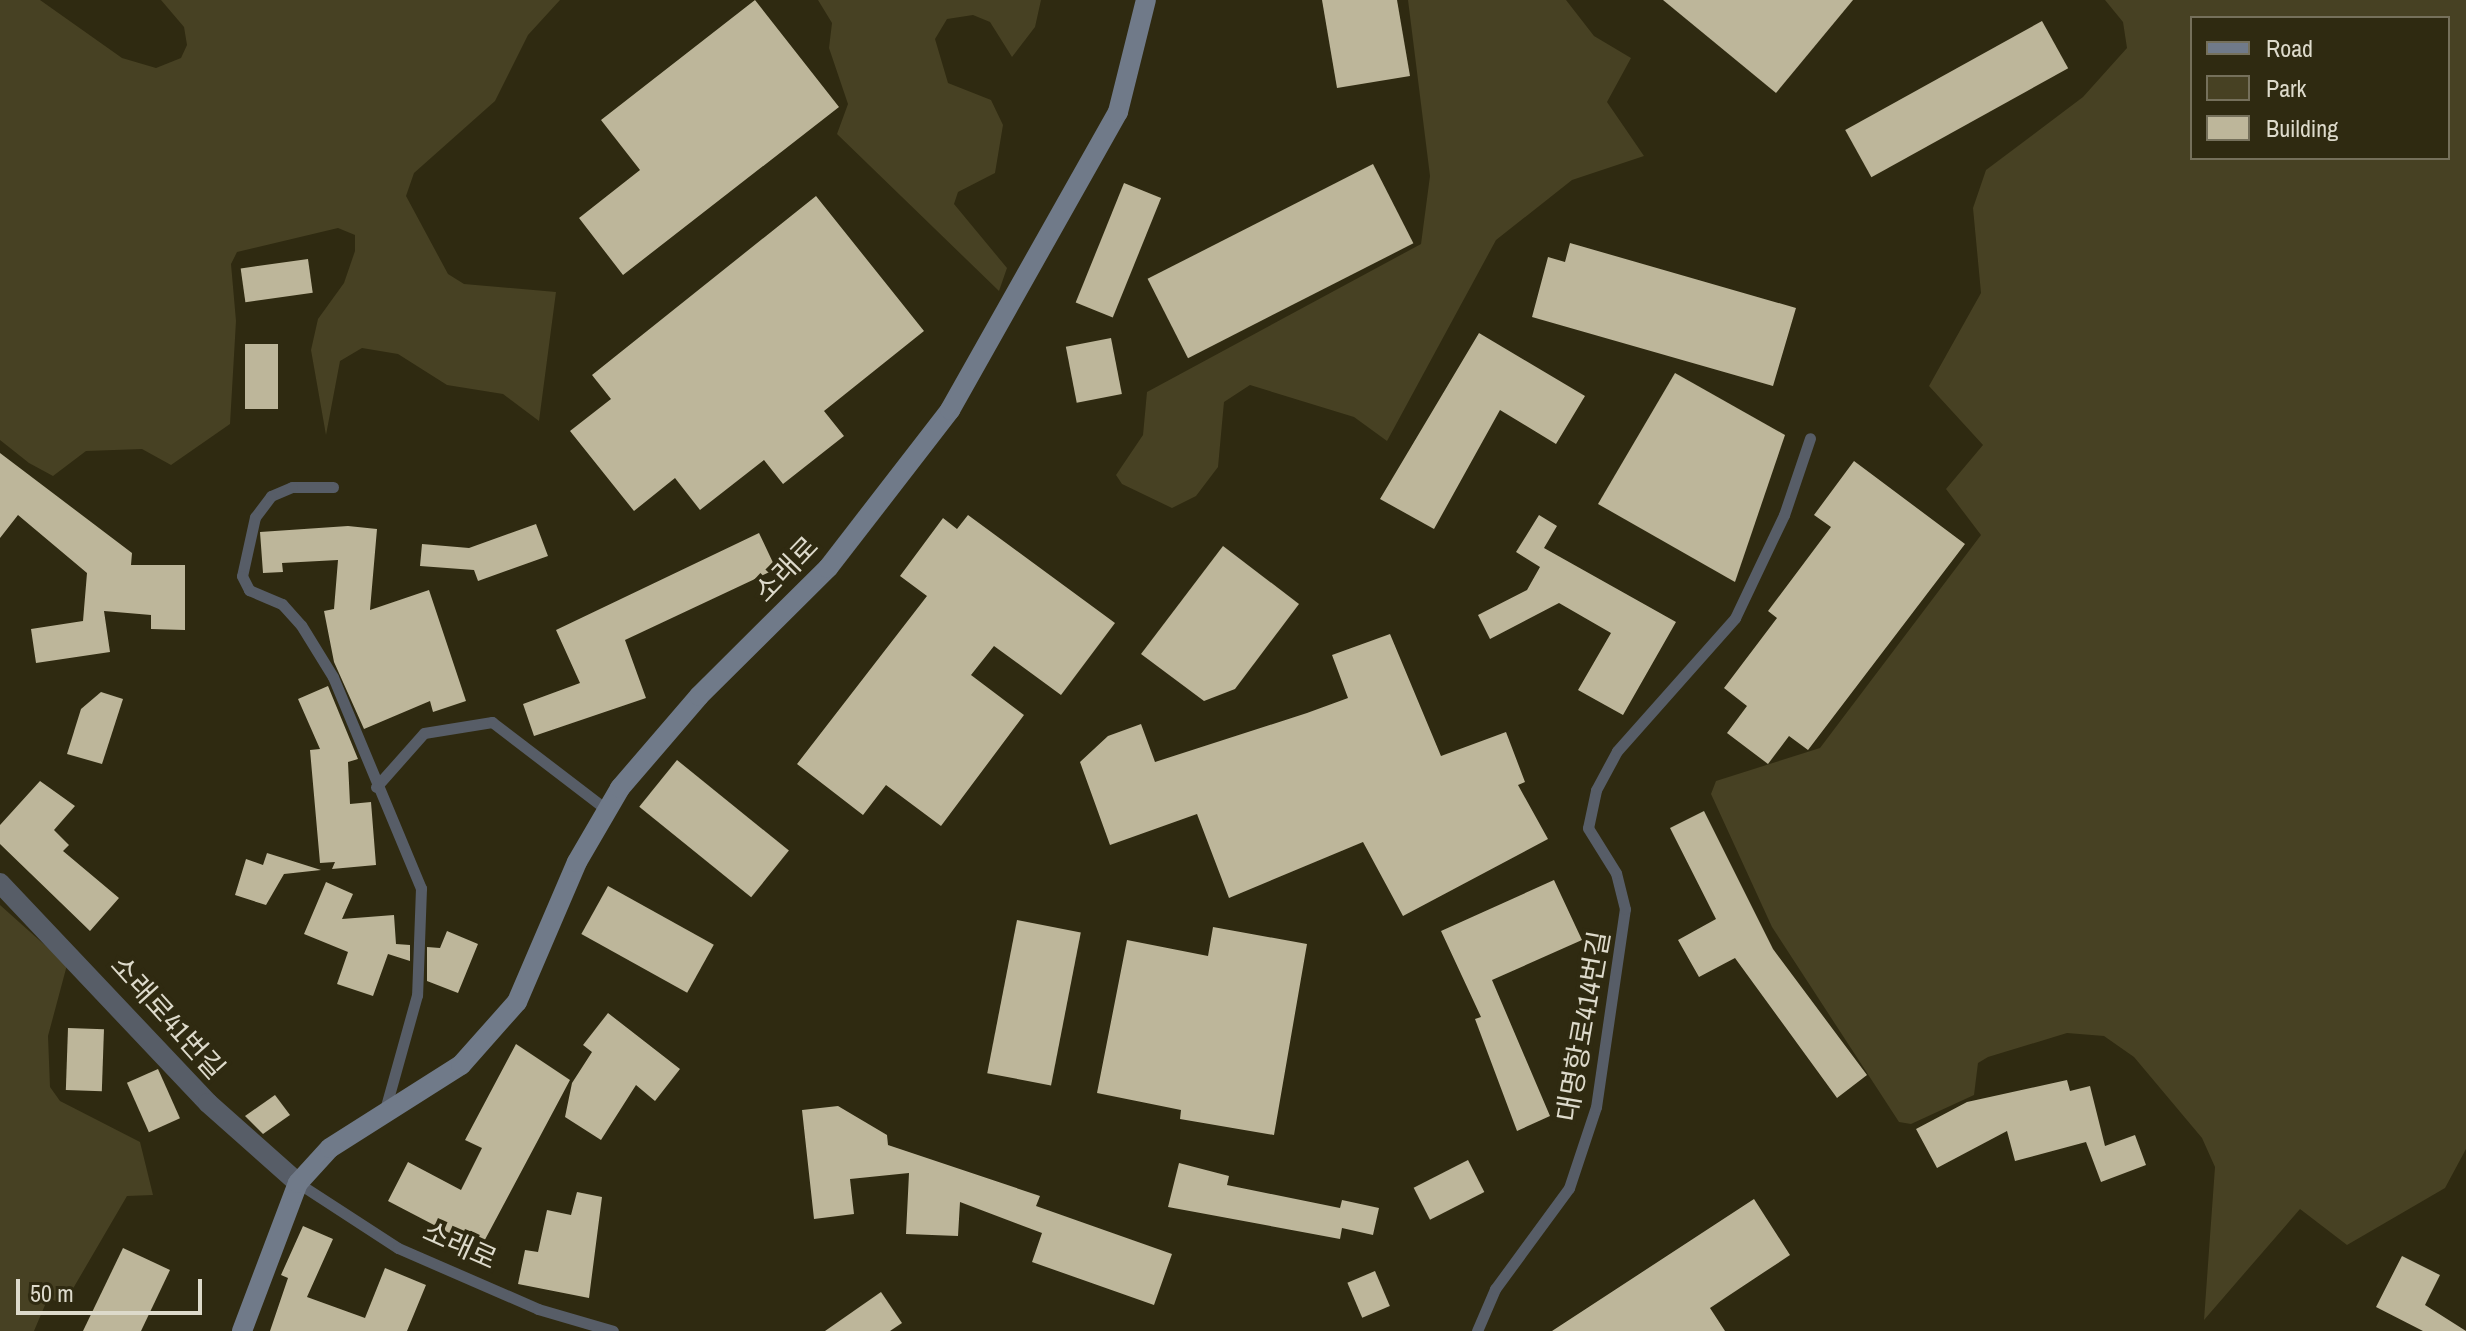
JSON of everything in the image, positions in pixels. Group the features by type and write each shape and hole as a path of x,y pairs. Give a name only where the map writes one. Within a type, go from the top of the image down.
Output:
{"street":[{"name":"소래로","path":"242,1331 298,1183 330,1148 461,1065 517,1002 607,810 699,696 828,568 950,410 1118,112 1146,0"},
{"name":"소래로41번길","path":"0,883 208,1103 298,1183"}],"lane":[{"name":"대명항로414번길","path":"1477,1331 1495,1289 1569,1188 1596,1107 1625,909 1616,873 1588,828 1596,790 1617,751 1735,618 1784,515 1810,438"},
{"path":"333,487 292,487 271,496 255,517 242,576 249,590 282,604 301,625 333,677 376,787 421,888 424,928 410,1034 383,1114"},
{"path":"376,787 424,733 492,722 607,810"},
{"name":"소래로","path":"298,1183 339,1216 410,1254 538,1309 613,1331"}],"green space":[{"path":"0,0 40,0 122,58 156,68 181,58 187,45 184,27 161,0 560,0 528,35 495,101 414,173 406,196 448,274 464,284 556,292 539,421 503,394 447,385 398,354 362,348 340,361 326,435 311,350 318,319 344,283 355,251 355,235 338,228 237,252 231,264 236,321 230,424 171,465 142,449 86,451 53,476 29,463 0,440"},
{"path":"818,0 1041,0 1035,27 1012,57 990,22 973,15 947,19 935,39 948,83 991,100 1003,125 995,173 958,192 954,204 1007,268 999,291 837,134 848,104 829,48 832,23"},
{"path":"1408,0 1566,0 1594,36 1631,58 1607,102 1644,156 1572,180 1496,240 1387,441 1354,417 1250,385 1224,402 1218,467 1196,496 1172,508 1122,484 1116,475 1143,435 1147,392 1421,244 1430,176"},
{"path":"2105,0 2466,0 2466,1149 2445,1188 2347,1245 2300,1209 2204,1320 2215,1167 2202,1138 2134,1057 2104,1036 2067,1033 1988,1057 1978,1063 1974,1095 1911,1124 1899,1122 1772,927 1711,794 1716,781 1820,748 1981,535 1946,489 1983,445 1929,386 1981,293 1973,208 1986,170 2083,97 2127,48 2123,22"},
{"path":"0,905 67,965 48,1036 50,1087 60,1101 140,1142 153,1195 127,1196 64,1304 48,1298 34,1331 0,1331"}],"building":[{"path":"755,0 839,107 623,275 579,218 640,170 601,120"},
{"path":"1322,0 1397,0 1410,76 1337,88"},
{"path":"1663,0 1853,0 1776,93"},
{"path":"2042,21 2068,68 1871,177 1845,130"},
{"path":"1373,164 1413,243 1188,358 1148,279"},
{"path":"1124,183 1161,198 1113,318 1076,303"},
{"path":"816,196 924,331 824,411 844,436 783,484 764,460 700,510 675,478 634,511 570,431 611,399 592,375"},
{"path":"1570,243 1796,308 1773,386 1532,317 1548,257 1565,262"},
{"path":"308,259 313,293 245,302 241,268"},
{"path":"1479,333 1585,396 1556,444 1500,410 1434,529 1380,499"},
{"path":"1111,338 1122,394 1077,403 1066,347"},
{"path":"245,344 278,344 278,409 245,409"},
{"path":"1675,373 1785,435 1735,582 1598,504"},
{"path":"0,453 132,553 131,565 185,565 185,630 151,629 151,615 104,611 110,652 36,663 31,629 83,621 87,573 18,515 0,538"},
{"path":"1854,461 1965,544 1808,750 1789,736 1768,764 1727,733 1747,706 1724,688 1777,618 1768,611 1831,527 1814,515"},
{"path":"968,515 1115,623 1061,695 994,646 971,675 1024,715 941,826 886,785 863,815 797,764 927,596 900,576 943,518 957,529"},
{"path":"1539,515 1557,526 1544,548 1676,622 1623,715 1578,690 1611,633 1559,603 1490,639 1478,615 1527,590 1540,567 1516,552"},
{"path":"536,524 548,556 478,581 474,570 420,566 422,544 469,548"},
{"path":"348,526 377,529 370,610 429,590 466,701 433,712 430,701 364,729 334,662 324,611 334,609 338,560 282,563 283,572 263,573 260,532"},
{"path":"759,533 776,569 625,640 646,698 534,736 523,704 580,683 556,630"},
{"path":"1223,546 1299,604 1235,689 1204,701 1141,654"},
{"path":"1390,634 1441,756 1506,732 1525,782 1518,785 1548,839 1403,916 1363,842 1229,898 1197,814 1110,845 1080,762 1108,736 1141,724 1155,762 1307,713 1348,698 1332,655"},
{"path":"328,686 358,759 348,762 350,804 371,802 376,865 332,869 335,862 320,863 310,750 320,749 298,699"},
{"path":"101,692 123,699 102,764 67,754 81,709"},
{"path":"677,760 789,851 751,897 639,807"},
{"path":"40,781 75,806 54,830 69,845 63,851 119,898 90,931 0,844 0,825"},
{"path":"1704,811 1773,949 1867,1075 1837,1098 1735,958 1699,977 1678,940 1716,919 1670,828"},
{"path":"267,853 321,870 284,874 266,905 235,895 246,859 263,865"},
{"path":"1554,880 1582,940 1492,980 1550,1116 1517,1131 1475,1019 1481,1017 1441,931"},
{"path":"326,882 353,894 342,919 394,915 396,944 410,945 410,961 388,954 373,996 337,984 348,952 304,934"},
{"path":"608,886 714,945 687,993 581,934"},
{"path":"1017,920 1081,932 1051,1086 987,1073"},
{"path":"1213,927 1307,944 1274,1135 1180,1119 1181,1110 1097,1093 1127,940 1208,956"},
{"path":"447,931 478,944 458,993 427,981 427,947 440,948"},
{"path":"608,1013 680,1069 655,1101 636,1085 601,1140 565,1117 572,1083 592,1052 583,1045"},
{"path":"68,1028 104,1029 102,1091 66,1090"},
{"path":"516,1044 570,1080 480,1249 388,1201 408,1162 461,1190 482,1148 465,1140"},
{"path":"158,1069 180,1118 149,1132 127,1083"},
{"path":"2067,1080 2070,1091 2090,1086 2105,1146 2135,1135 2146,1165 2101,1182 2086,1142 2015,1161 2007,1131 1937,1168 1916,1129 1967,1102"},
{"path":"275,1095 290,1115 263,1134 245,1116"},
{"path":"838,1106 887,1135 888,1145 1040,1196 1036,1206 1172,1254 1154,1305 1032,1262 1042,1233 960,1202 958,1236 906,1234 909,1173 850,1179 854,1214 814,1219 802,1110"},
{"path":"1468,1160 1484,1192 1430,1220 1414,1188"},
{"path":"1179,1163 1229,1176 1227,1185 1340,1208 1342,1200 1379,1208 1373,1235 1342,1228 1340,1239 1168,1207"},
{"path":"577,1192 602,1197 589,1298 518,1284 525,1250 538,1252 547,1210 571,1215"},
{"path":"1754,1199 1790,1255 1710,1308 1725,1331 1552,1331"},
{"path":"303,1226 333,1239 307,1297 365,1318 385,1268 426,1285 407,1331 270,1331 288,1278 281,1275"},
{"path":"123,1248 170,1270 141,1331 83,1331"},
{"path":"2402,1256 2440,1275 2425,1305 2466,1331 2423,1331 2376,1307"},
{"path":"1375,1271 1390,1306 1362,1318 1347,1283"},
{"path":"881,1292 902,1323 890,1331 825,1331"}]}
